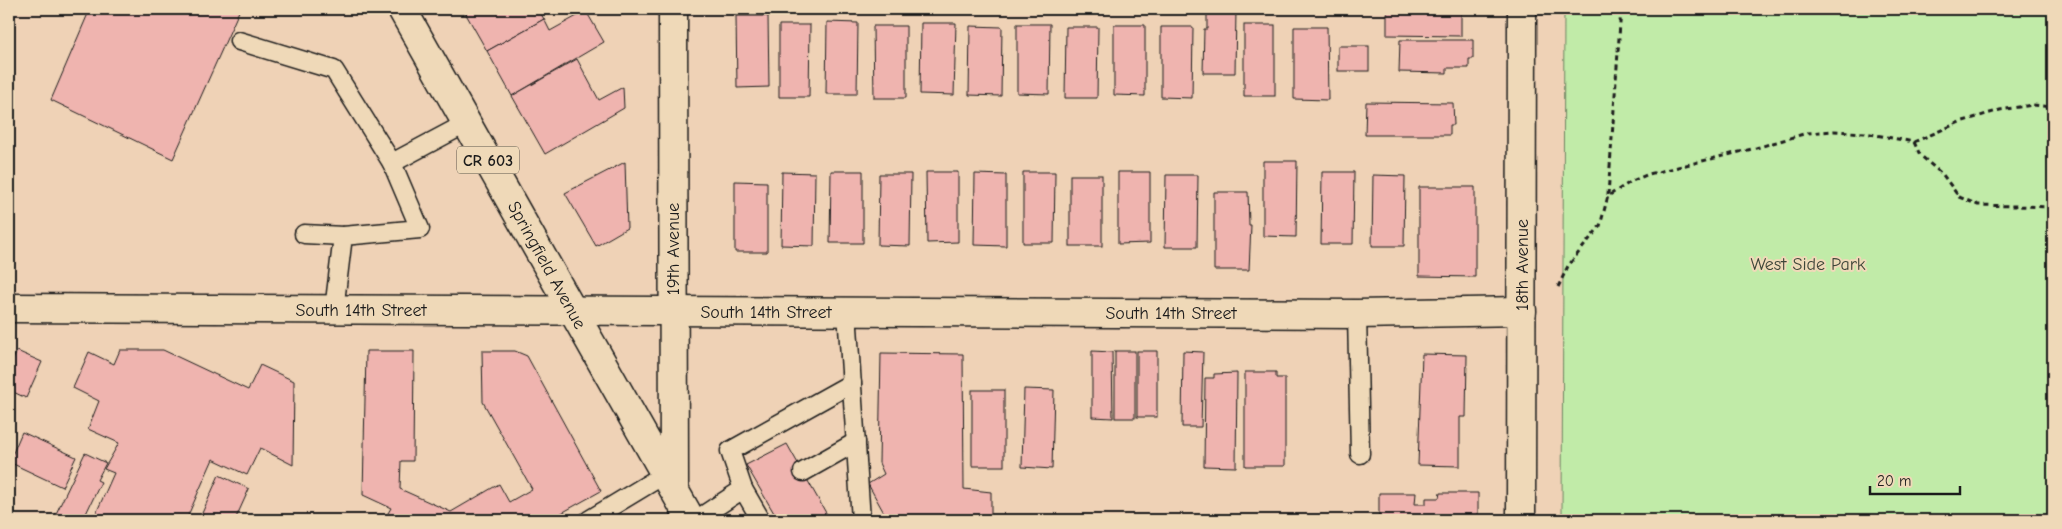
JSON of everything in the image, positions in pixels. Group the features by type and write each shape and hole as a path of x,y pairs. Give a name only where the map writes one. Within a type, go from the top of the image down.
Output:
{"street":[{"name":"Springfield Avenue","path":"402,9 691,520"},
{"name":"19th Avenue","path":"670,482 673,312 673,9"},
{"name":"18th Avenue","path":"1521,520 1522,9"},
{"name":"South 14th Street","path":"9,308 1357,314 1522,311"}],"lane":[{"path":"239,41 334,70 392,163 420,229 343,236 304,234"},
{"path":"392,163 467,123"},
{"path":"334,310 343,236"},
{"path":"847,312 861,520"},
{"path":"1357,314 1360,454"},
{"path":"761,520 753,495 730,451 852,382"},
{"path":"803,472 856,442"},
{"path":"589,520 670,482"},
{"path":"696,520 753,495"}],"path":[{"path":"1558,286 1568,266 1600,226 1608,196 1621,9"},
{"path":"1608,196 1632,181 1649,174 1756,148 1807,133 1834,131 1865,133 1914,142 1960,122 2000,110 2032,105 2053,107"},
{"path":"1914,142 1920,155 1943,175 1959,197 1978,205 2053,207"}],"green space":[{"name":"West Side Park","path":"1564,9 2053,9 2053,520 1562,520"}],"building":[{"path":"90,9 240,9 173,159 51,100"},
{"path":"463,9 538,9 544,19 487,51"},
{"path":"1207,9 1236,9 1235,73 1203,73 1204,29 1207,29"},
{"path":"1387,9 1461,9 1461,36 1387,35"},
{"path":"586,11 604,42 512,96 487,51 544,19 550,31"},
{"path":"736,16 768,16 769,87 737,88"},
{"path":"827,22 858,23 857,94 826,94"},
{"path":"921,23 956,23 954,95 920,94"},
{"path":"1017,24 1050,24 1049,94 1017,93"},
{"path":"779,25 810,25 809,97 779,97"},
{"path":"1114,25 1145,25 1145,96 1114,95"},
{"path":"1244,25 1275,25 1275,96 1244,96"},
{"path":"873,26 906,26 906,98 874,98"},
{"path":"970,26 1002,27 1001,96 969,95"},
{"path":"1066,27 1098,27 1097,98 1065,98"},
{"path":"1161,27 1193,27 1192,98 1161,97"},
{"path":"1294,27 1327,27 1328,100 1294,99"},
{"path":"1400,40 1473,40 1473,59 1469,59 1469,68 1447,68 1447,73 1399,72"},
{"path":"1338,46 1369,46 1369,71 1338,71"},
{"path":"577,59 599,100 623,87 624,108 545,154 512,96"},
{"path":"1366,102 1453,103 1454,125 1450,125 1450,135 1365,135"},
{"path":"1263,161 1297,161 1296,237 1263,236"},
{"path":"625,162 627,228 596,246 565,193"},
{"path":"831,171 863,171 863,243 830,243"},
{"path":"782,172 815,173 814,246 781,245"},
{"path":"926,172 958,172 958,242 927,243"},
{"path":"1023,172 1055,172 1054,243 1023,243"},
{"path":"1118,172 1150,172 1150,243 1118,244"},
{"path":"1322,172 1354,172 1353,244 1321,244"},
{"path":"879,174 911,174 910,246 878,245"},
{"path":"975,174 1006,175 1006,246 974,245"},
{"path":"1070,175 1102,175 1102,246 1070,246"},
{"path":"1166,175 1198,175 1197,247 1165,247"},
{"path":"1373,175 1405,176 1404,246 1372,246"},
{"path":"735,181 767,182 767,252 735,252"},
{"path":"1419,187 1475,187 1475,277 1419,276"},
{"path":"1214,192 1248,192 1249,225 1251,225 1249,270 1214,270"},
{"path":"120,350 163,350 248,390 260,365 294,381 293,465 260,448 247,475 213,459 186,520 99,520 94,518 114,473 104,469 119,443 88,429 99,401 73,388 89,352 114,364"},
{"path":"17,351 42,362 26,398 9,390 9,368"},
{"path":"366,351 414,351 413,461 401,461 400,489 451,512 499,484 509,502 532,489 483,402 482,351 515,351 527,356 601,491 549,520 384,520 391,508 363,495"},
{"path":"1092,351 1112,352 1113,418 1092,417"},
{"path":"1115,351 1135,351 1135,418 1115,418"},
{"path":"1137,351 1157,351 1157,417 1137,417"},
{"path":"1183,351 1203,352 1201,427 1182,427"},
{"path":"881,353 963,354 964,489 991,492 991,520 888,520 868,484 884,474 879,463"},
{"path":"1422,354 1467,355 1466,417 1460,417 1460,466 1418,465"},
{"path":"1245,372 1276,372 1276,378 1285,378 1285,466 1245,466"},
{"path":"1237,373 1236,467 1204,466 1205,378 1214,378 1214,374"},
{"path":"1024,389 1054,390 1052,469 1022,467"},
{"path":"972,390 1004,390 1004,466 972,466"},
{"path":"22,432 76,457 62,487 9,462"},
{"path":"787,444 830,520 778,520 746,465"},
{"path":"85,453 106,463 97,480 101,482 83,520 53,520"},
{"path":"219,475 249,489 235,520 199,520"},
{"path":"1379,493 1416,493 1415,504 1426,504 1426,498 1439,498 1440,493 1478,493 1478,520 1379,520"}]}
